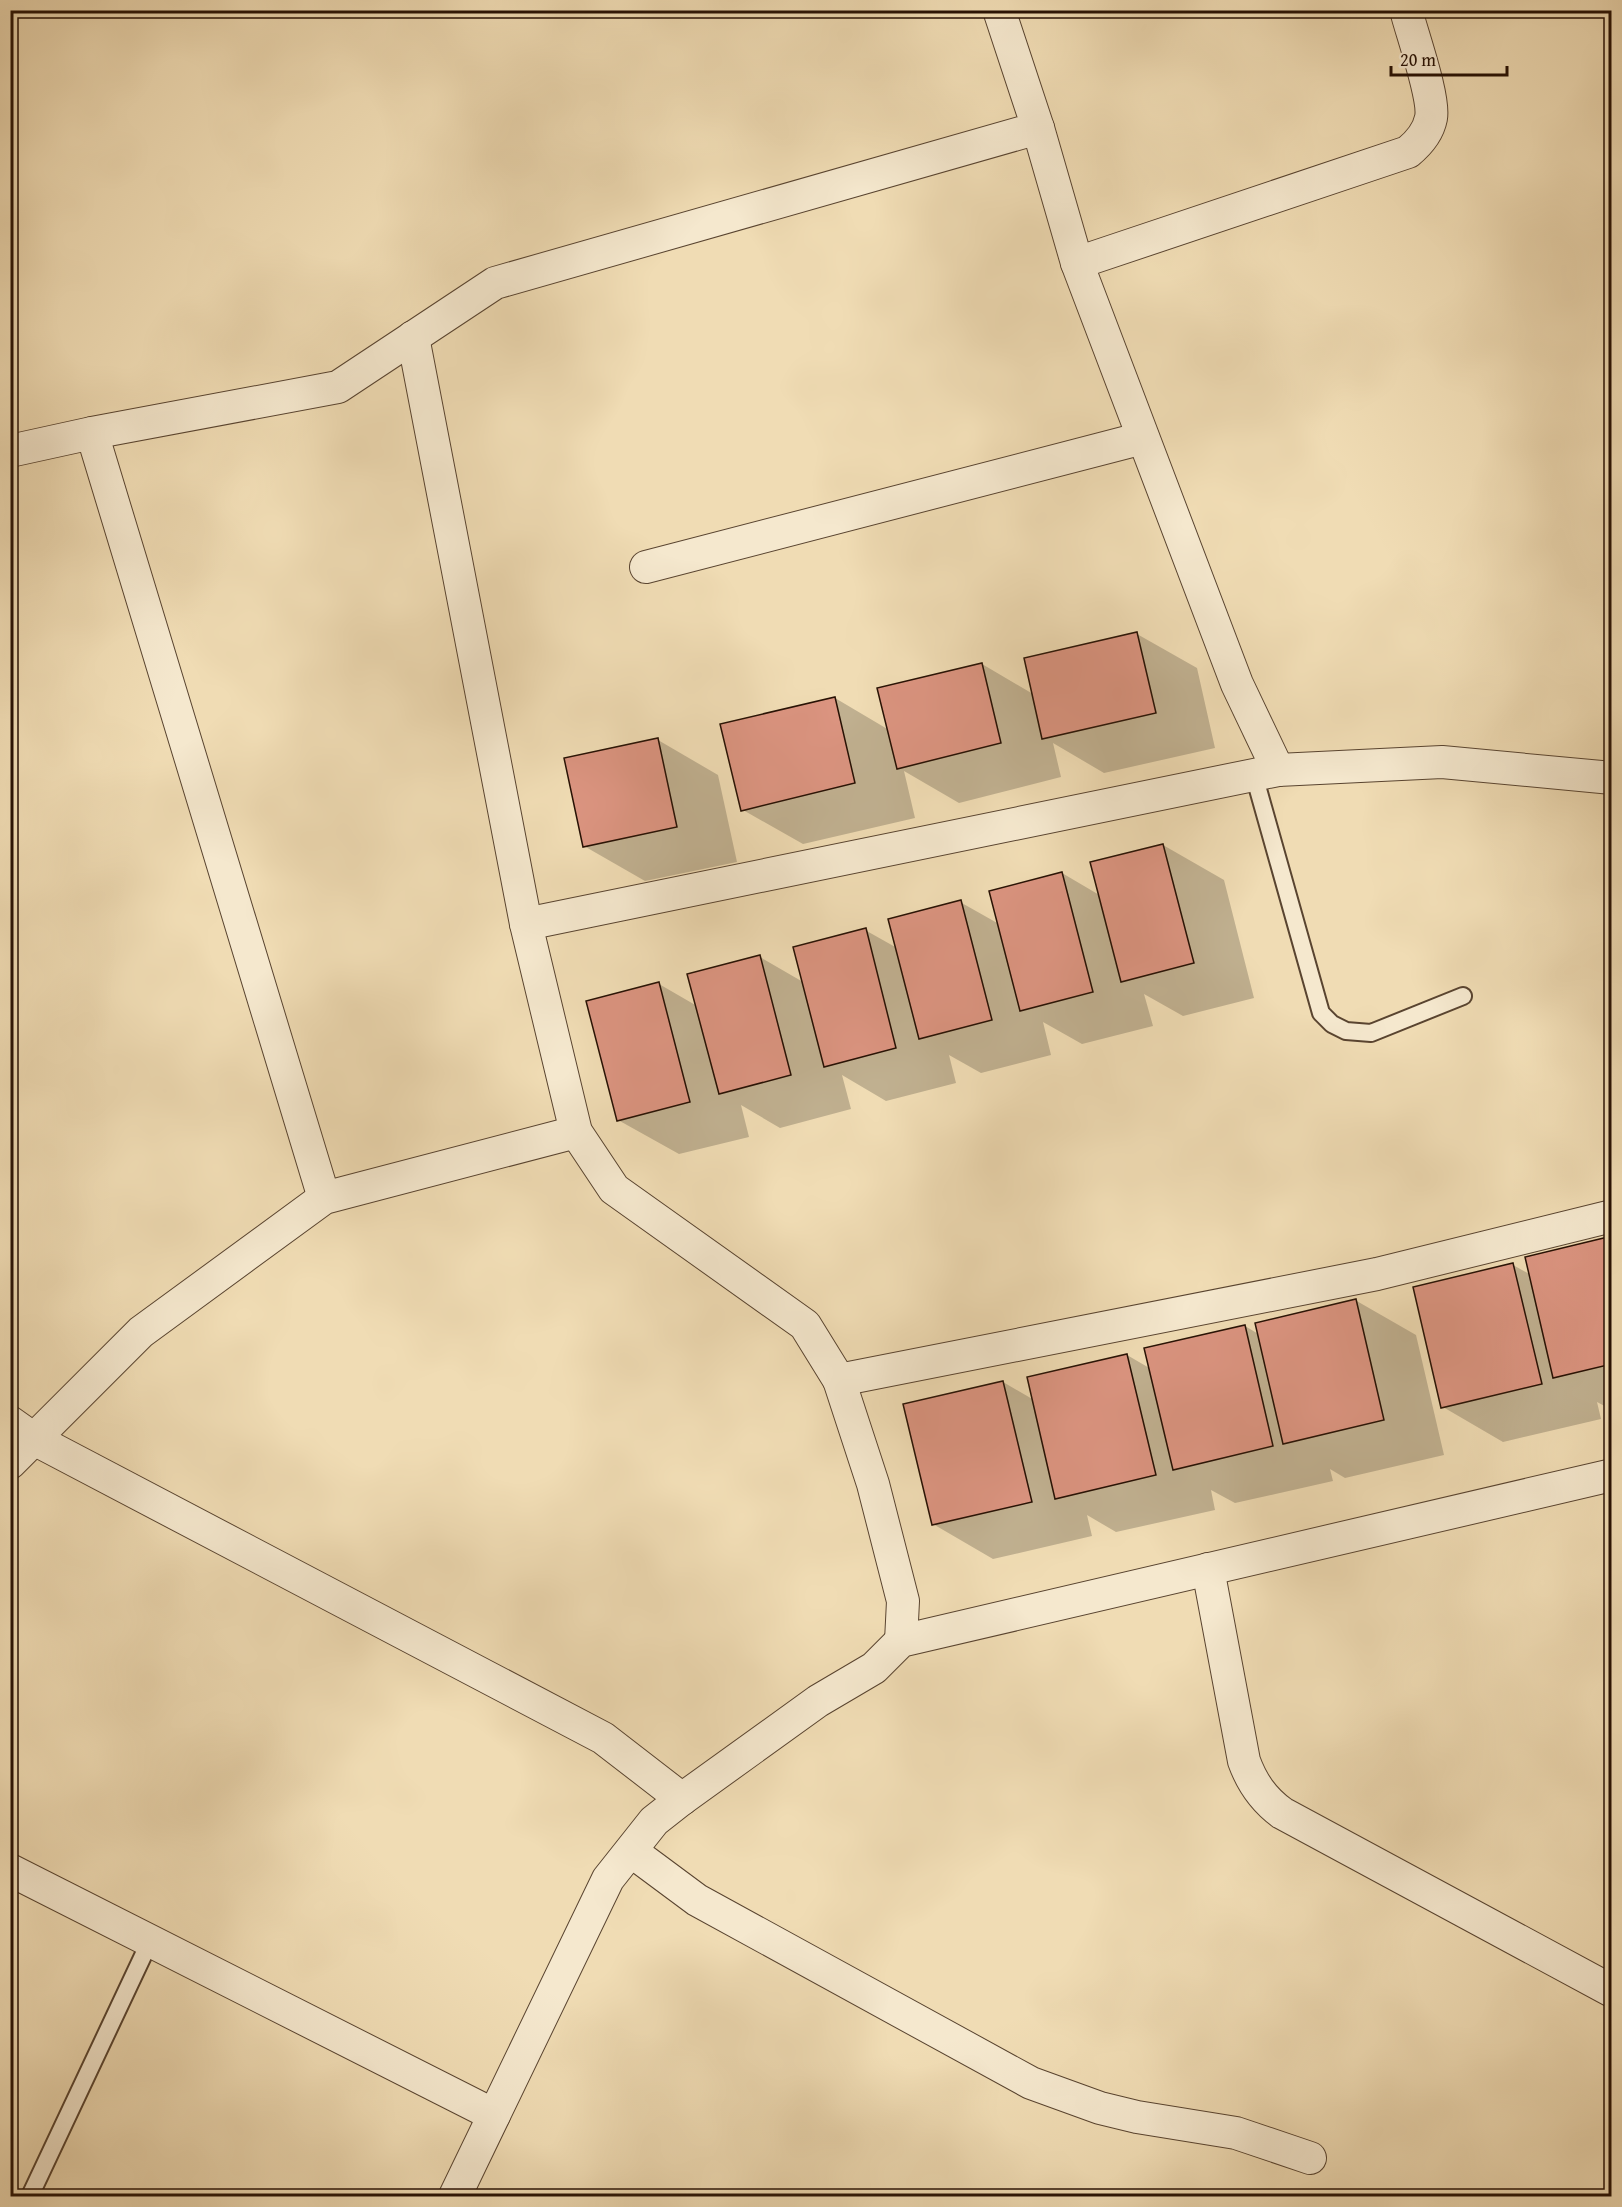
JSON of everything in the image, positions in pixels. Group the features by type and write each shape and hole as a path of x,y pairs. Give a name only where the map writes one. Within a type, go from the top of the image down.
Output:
{"street":[{"path":"999,10 1038,128 1077,263 1237,684 1266,773"},
{"path":"1077,263 1408,152 1419,143 1427,131 1432,106 1406,10"},
{"path":"10,451 92,433 338,387 495,283 1038,128"},
{"path":"412,337 526,924 576,1132 614,1189 805,1325 839,1380 873,1484 903,1601 901,1641"},
{"path":"92,433 324,1198"},
{"path":"646,567 1143,438"},
{"path":"526,924 1266,773 1442,762 1611,778"},
{"path":"10,1463 22,1431 141,1332 324,1198 576,1132"},
{"path":"839,1380 1377,1274 1611,1216"},
{"path":"22,1431 603,1738 682,1799"},
{"path":"455,2196 608,1879 654,1821 818,1701 874,1668 901,1641 1611,1475"},
{"path":"1208,1569 1244,1761 1250,1777 1270,1803 1282,1813 1611,1992"},
{"path":"631,1851 698,1900 1031,2083 1100,2108 1137,2117 1236,2133 1310,2158"},
{"path":"10,1870 494,2115"}],"lane":[{"path":"1266,773 1321,1013 1332,1024 1346,1031 1359,1034 1371,1033 1463,996"},
{"path":"30,2196 150,1941"}],"building":[{"path":"1137,632 1156,713 1042,739 1024,658"},
{"path":"982,663 1001,743 897,769 877,688"},
{"path":"835,697 855,783 741,811 720,724"},
{"path":"658,738 677,827 583,847 564,758"},
{"path":"1163,844 1194,963 1121,982 1090,862"},
{"path":"1062,872 1093,992 1020,1011 989,891"},
{"path":"961,900 992,1020 919,1039 888,919"},
{"path":"866,928 896,1048 824,1067 793,947"},
{"path":"760,955 791,1075 719,1094 687,974"},
{"path":"659,982 690,1102 617,1121 586,1001"},
{"path":"1612,1236 1612,1364 1553,1378 1525,1257"},
{"path":"1513,1263 1542,1384 1441,1408 1413,1287"},
{"path":"1356,1299 1384,1420 1283,1444 1255,1323"},
{"path":"1245,1325 1273,1446 1173,1470 1144,1348"},
{"path":"1127,1354 1156,1475 1055,1499 1027,1377"},
{"path":"1003,1381 1032,1502 932,1525 903,1404"}]}
